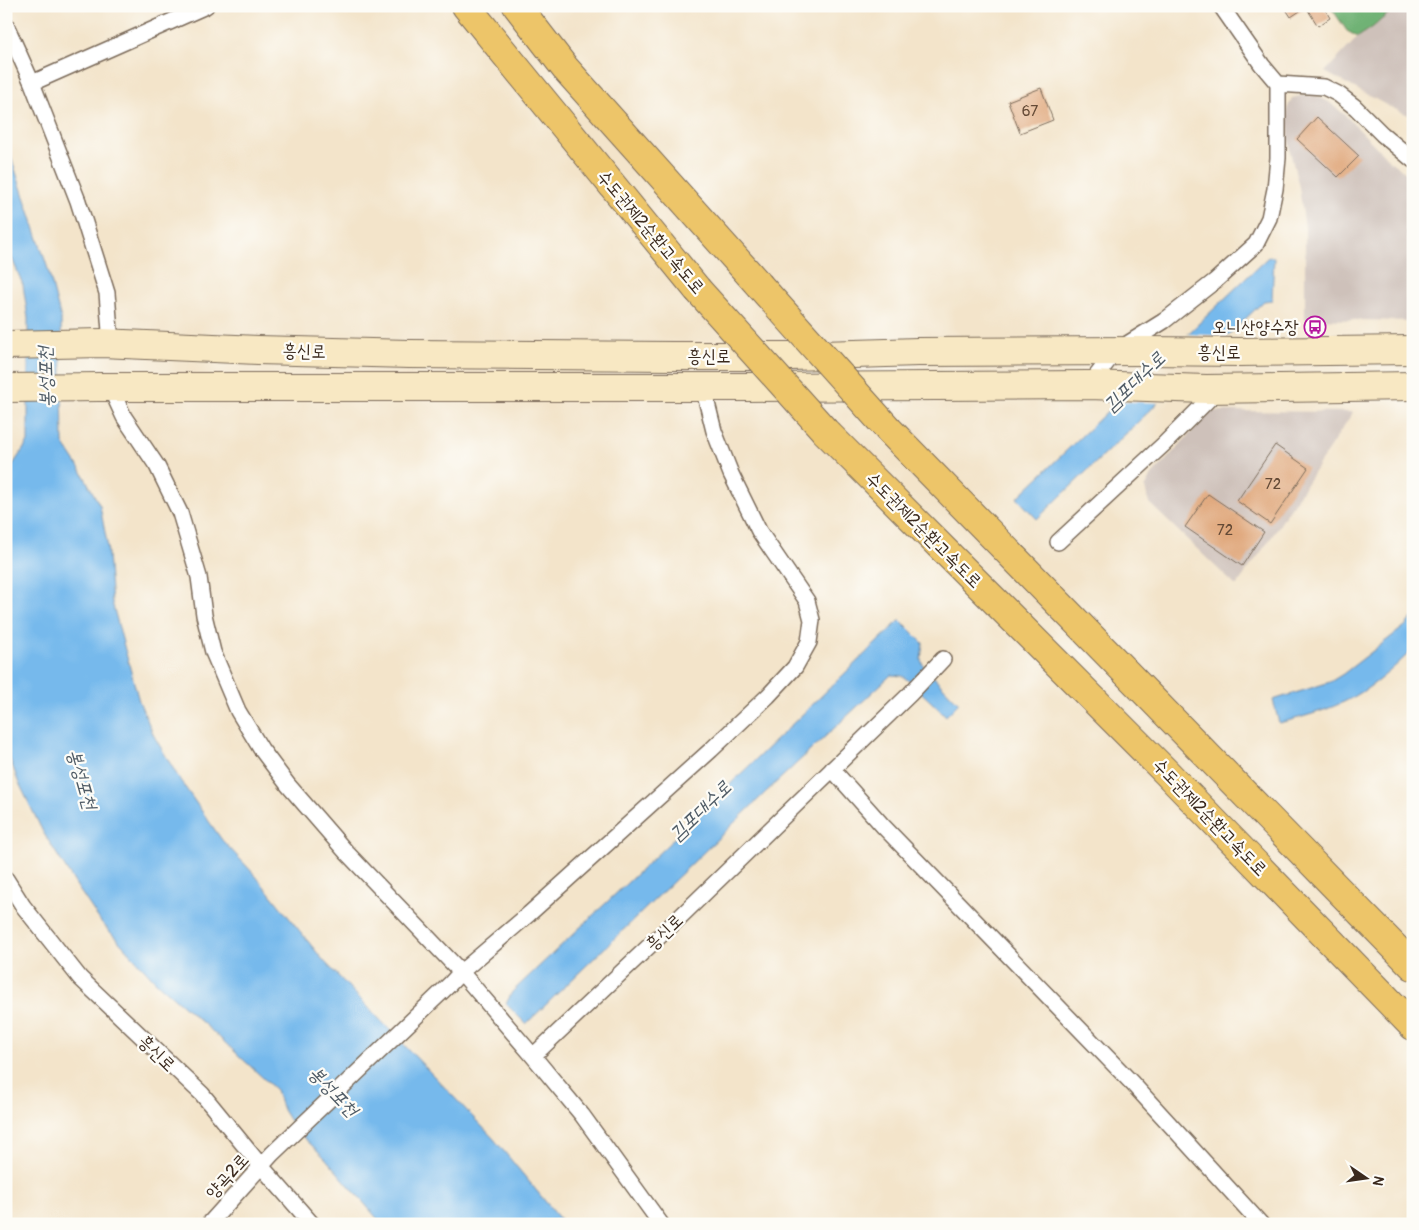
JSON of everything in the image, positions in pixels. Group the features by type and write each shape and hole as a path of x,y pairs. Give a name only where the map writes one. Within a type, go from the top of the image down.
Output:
{"highway":[{"name":"수도권제2순환고속도로","path":"466,6 697,289 825,431 1166,772 1413,1026"},
{"path":"517,6 565,68 889,430 1413,966"}],"main road":[{"name":"흥신로","path":"9,345 107,343 409,354 672,356 1413,350"},
{"name":"흥신로","path":"10,388 1089,385 1213,389 1413,386"}],"lane":[{"path":"32,83 206,6"},
{"path":"1089,385 1116,351 1164,321 1215,281 1256,244 1269,218 1276,188 1278,84 1262,65 1221,6"},
{"path":"6,24 32,83 78,201 107,293 107,343"},
{"path":"1278,84 1324,87 1338,94 1413,160"},
{"path":"105,387 157,466 180,512 198,577 204,615 213,652 238,711 261,749 288,785 347,853 461,972 534,1056 582,1115 661,1224"},
{"name":"양곡2로","path":"209,1224 272,1154 461,972 529,914 711,750 768,696 795,666 809,642 812,620 807,601 759,531 731,474 714,431 702,387"},
{"name":"흥신로","path":"1058,542 1164,444 1213,389"},
{"name":"흥신로","path":"534,1056 688,910 943,660"},
{"path":"832,769 883,826 1132,1083 1261,1224"},
{"name":"흥신로","path":"6,879 23,906 80,978 202,1094 312,1224"}],"shaded area":[{"path":"1397,6 1413,6 1413,117 1388,106 1325,72 1358,37 1373,27"},
{"name":"오니산양수장","path":"1304,95 1316,96 1329,102 1345,115 1391,162 1413,178 1413,321 1305,319 1305,228 1299,187 1290,151 1287,109 1292,98"},
{"path":"1211,411 1353,412 1269,541 1236,586 1149,503 1145,488 1152,475"}],"green space":[{"path":"1330,6 1397,6 1373,27 1358,37 1347,31"}],"water":[{"name":"봉성포천","path":"6,142 48,269 61,319 63,443 82,472 100,506 107,543 112,602 139,701 154,736 180,780 222,840 255,875 323,960 493,1138 564,1224 382,1224 326,1159 295,1129 283,1110 276,1090 157,983 101,922 43,832 18,781 6,748 6,482 12,466 28,442 28,318 23,285 6,244"},
{"path":"1268,257 1274,257 1272,300 1264,301 1037,519 1017,498"},
{"path":"1413,617 1413,649 1378,681 1355,696 1334,706 1279,723 1273,700 1330,682 1405,626"},
{"path":"900,620 923,643 921,660 924,667 959,703 946,716 909,681 902,676 891,675 766,792 526,1024 506,1004 512,992"}],"pier":[{"path":"1184,334 1231,336 1161,403 1114,401"}],"building":[{"path":"1284,6 1323,6 1330,18 1318,26 1306,7 1291,17"},
{"path":"1041,88 1053,120 1020,133 1008,101"},
{"path":"1317,117 1359,156 1338,177 1297,139"},
{"path":"1413,225 1413,263 1411,263 1409,226"},
{"path":"1275,445 1308,468 1270,524 1237,501"},
{"path":"1208,494 1264,532 1242,566 1185,527"}],"place":[{"name":"오니산양수장","path":"1315,327"}],"water label":[{"name":"김포대수로","path":"1134,381"},
{"name":"김포대수로","path":"700,810"}]}
